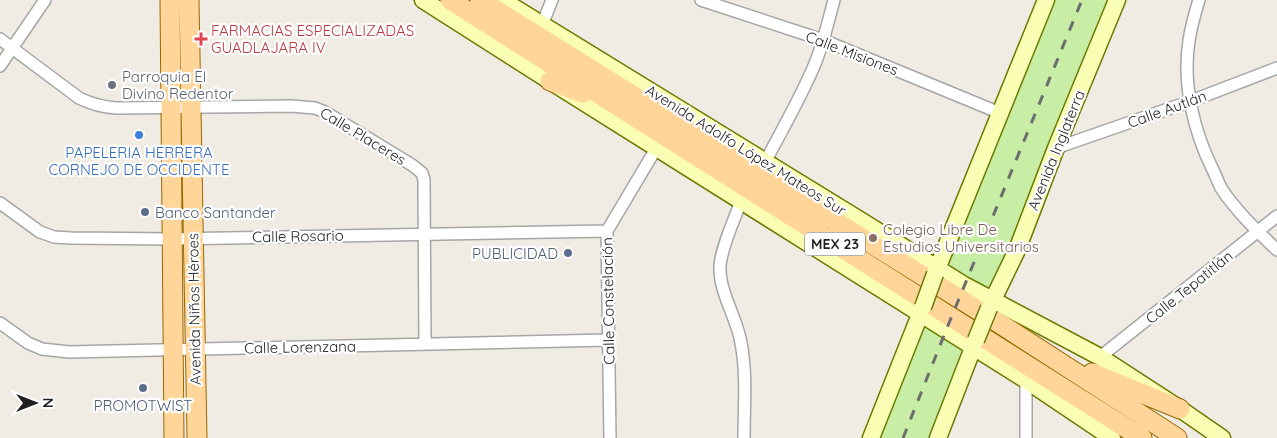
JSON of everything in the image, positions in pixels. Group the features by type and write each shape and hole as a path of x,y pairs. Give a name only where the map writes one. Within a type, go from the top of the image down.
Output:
{"main road":[{"name":"Avenida Niños Héroes","path":"170,0 174,438"},
{"name":"Avenida Niños Héroes","path":"189,0 197,438"},
{"path":"423,0 741,201 974,343 1112,438"},
{"name":"Avenida Adolfo López Mateos Sur","path":"450,0 615,94 1050,356 1177,438"},
{"name":"Avenida Adolfo López Mateos Sur","path":"480,0 615,94 1142,438"},
{"name":"Avenida Adolfo López Mateos Sur","path":"502,0 860,220 936,271 990,304 1100,357 1222,438"},
{"path":"870,438 1046,0"},
{"name":"Avenida Inglaterra","path":"938,438 974,343 990,304 1017,250 1056,148 1117,0"},
{"path":"568,40 615,94"},
{"path":"550,82 615,94"},
{"path":"1050,356 1180,409"},
{"path":"1060,386 1101,421 1127,438"}],"street":[{"path":"0,66 46,0"},
{"path":"542,25 552,0"},
{"name":"Calle Misiones","path":"701,0 823,40 1000,113"},
{"path":"765,162 814,66 834,0"},
{"path":"1199,0 1188,41 1187,65 1195,122 1204,152 1221,187 1239,211 1277,250"},
{"name":"Calle Placeres","path":"0,39 79,98 102,107 291,106 314,108 325,112 412,165 422,173 424,180 425,344"},
{"name":"Calle Autlán","path":"1056,148 1191,101 1277,68"},
{"name":"Calle Constelación","path":"610,438 607,231 657,147"},
{"path":"741,201 722,254 720,265 724,293 741,341 744,361 744,438"},
{"name":"Calle Rosario","path":"0,203 40,232 54,237 71,238 172,239 607,231"},
{"name":"Calle Tepatitlán","path":"1100,357 1277,216"},
{"name":"Calle Lorenzana","path":"0,322 28,343 42,349 69,352 608,340"},
{"path":"1026,380 1026,438"}],"green space":[{"path":"1054,0 1109,0 932,438 878,438"}],"railway":[{"path":"903,438 1082,0"}],"place":[{"name":"FARMACIAS ESPECIALIZADAS GUADLAJARA IV","path":"201,39"},
{"name":"Parroquia El Divino Redentor","path":"112,85"},
{"name":"PAPELERIA HERRERA CORNEJO DE OCCIDENTE","path":"139,135"},
{"name":"Banco Santander","path":"145,212"},
{"name":"Colegio Libre De Estudios Universitarios","path":"873,238"},
{"name":"PUBLICIDAD","path":"568,253"},
{"name":"PROMOTWIST","path":"143,388"}]}
